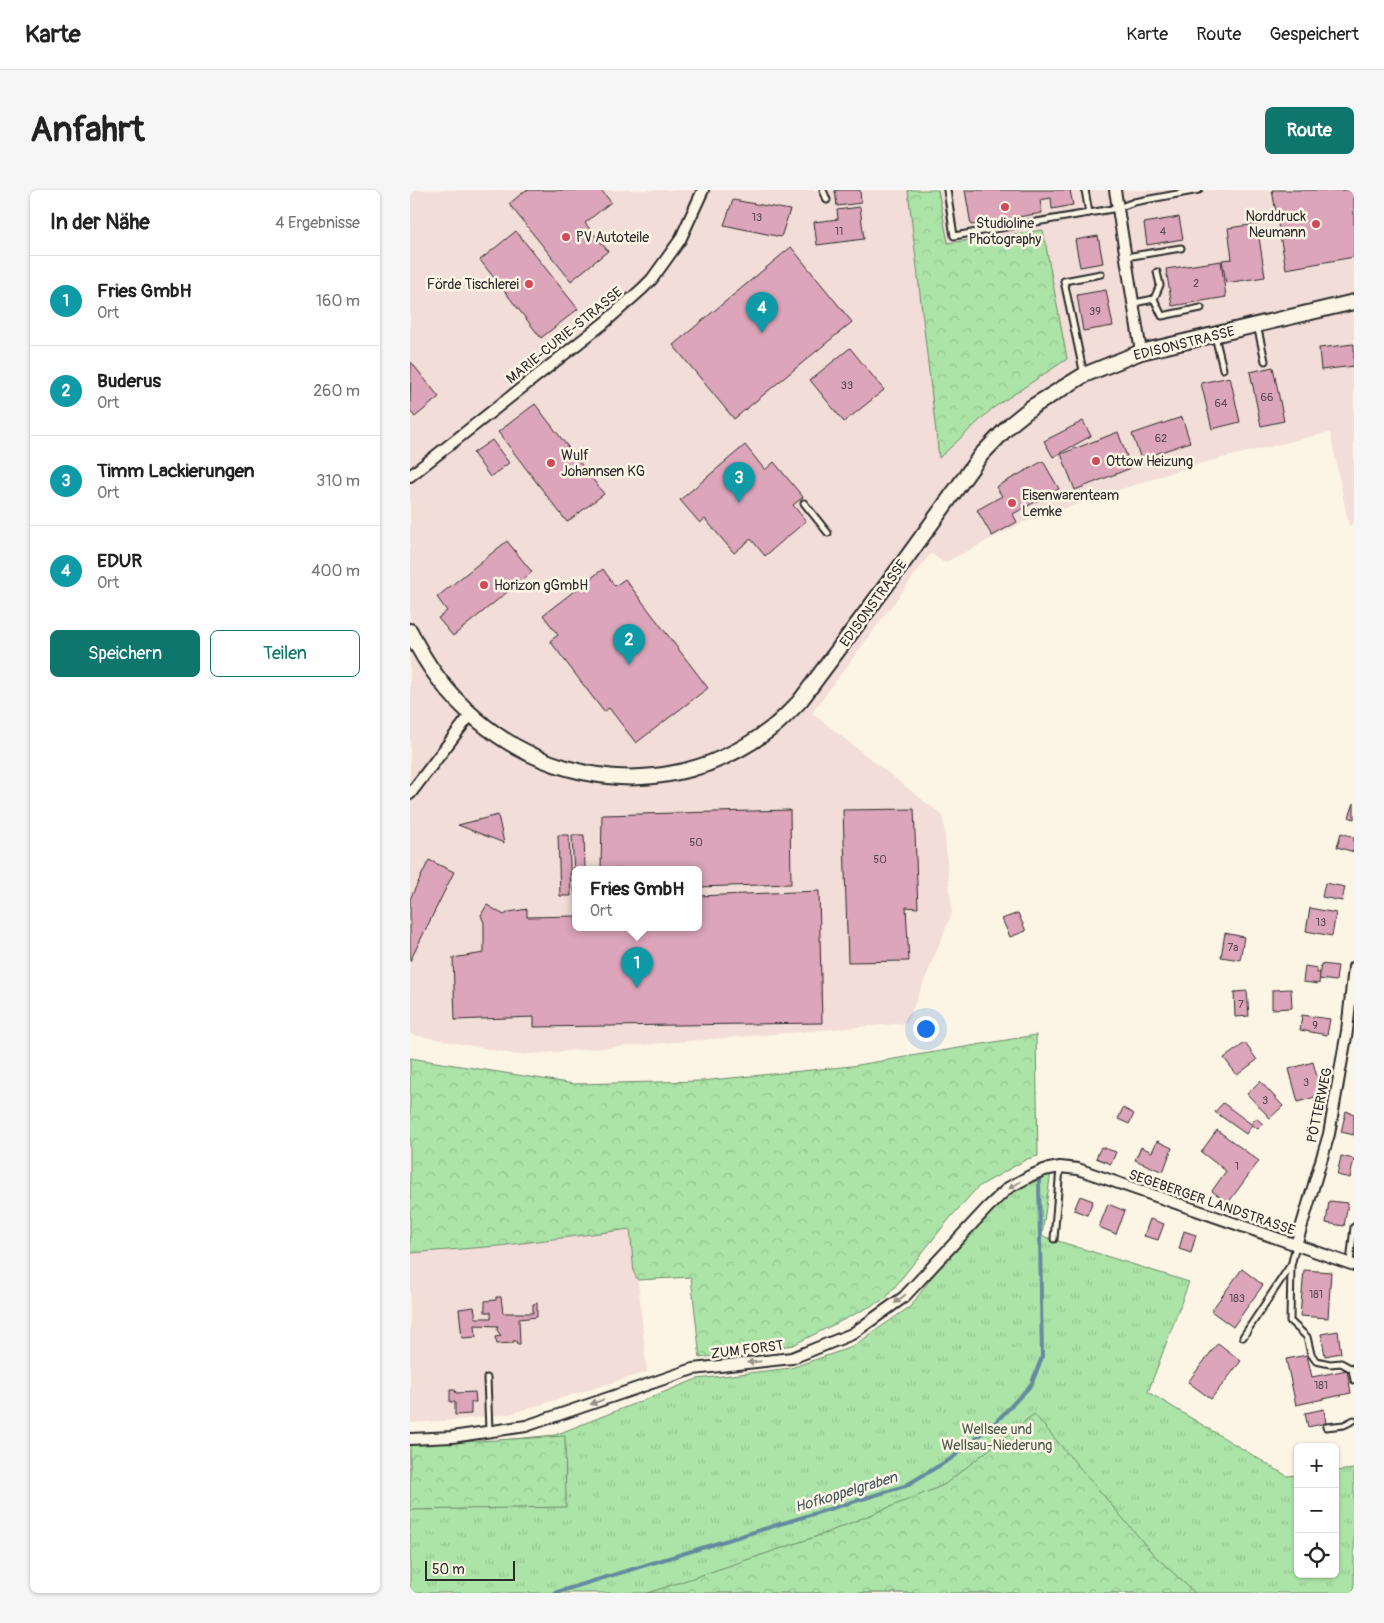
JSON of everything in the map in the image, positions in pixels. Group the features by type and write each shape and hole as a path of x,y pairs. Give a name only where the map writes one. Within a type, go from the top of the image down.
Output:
{"street":[{"name":"MARIE-CURIE-STRASSE","path":"410,476 604,323 642,289 652,279 680,240 703,190"},
{"path":"1115,190 1141,352"},
{"name":"EDISONSTRASSE","path":"410,631 430,668 453,696 488,728 529,754 561,767 597,776 622,778 653,777 704,765 736,752 774,727 800,701 981,454 1011,424 1032,407 1084,375 1141,352 1354,302"},
{"path":"410,794 471,714"},
{"name":"PÖTTERWEG","path":"1296,1245 1328,1134 1347,1031 1354,967"},
{"name":"SEGEBERGER LANDSTRASSE","path":"1060,1168 1078,1169 1296,1245 1353,1262"},
{"name":"ZUM FORST","path":"410,1439 452,1437 526,1426 693,1369 792,1358 852,1334 904,1297 1008,1188 1044,1170 1060,1168"}],"lane":[{"path":"823,190 827,200"},
{"path":"948,190 954,236 1118,208 1134,202 1199,190"},
{"path":"1086,190 1090,213"},
{"path":"1126,257 1181,248"},
{"path":"1157,272 1160,285 1154,299 1162,316 1201,308"},
{"path":"1084,375 1064,281 1101,274"},
{"path":"1133,303 1154,299"},
{"path":"1256,325 1264,361"},
{"path":"1215,335 1223,369"},
{"path":"804,503 828,533"},
{"path":"1054,1239 1060,1168"},
{"path":"1353,1262 1354,1227"},
{"path":"1296,1245 1291,1266 1290,1322 1307,1338 1311,1354 1316,1361 1344,1364 1352,1369 1354,1380"},
{"path":"1243,1336 1291,1266"},
{"path":"487,1378 489,1432"},
{"path":"1326,1427 1344,1425 1354,1420"}],"shaded area":[{"path":"410,190 1354,190 1354,522 1349,526 1330,432 1194,465 1024,522 944,563 931,553 812,713 943,816 952,913 907,1023 519,1055 410,1034"},
{"path":"630,1229 634,1273 638,1280 647,1372 509,1414 410,1423 410,1253 499,1246"}],"green space":[{"path":"908,190 938,190 948,243 1043,230 1067,359 993,408 939,458"},
{"path":"1036,1035 1038,1156 1027,1159 978,1187 950,1218 885,1299 793,1345 700,1358 691,1277 638,1280 634,1273 630,1229 499,1246 410,1253 410,1058 574,1084 701,1081 852,1066"},
{"name":"Wellsee und Wellsau-Niederung","path":"1051,1171 1042,1236 1189,1282 1148,1392 1287,1476 1294,1475 1294,1578 1339,1578 1339,1471 1354,1469 1354,1593 410,1593 410,1449 555,1435 697,1379 791,1368 852,1347 911,1306 986,1202"},
{"path":"1034,1414 1154,1555 1195,1593 648,1593 821,1535 944,1485"},
{"path":"565,1436 566,1507 410,1510 410,1445"}],"building":[{"name":"PV Autoteile","path":"526,190 601,190 611,202 585,223 608,251 571,281 509,204"},
{"path":"835,190 860,190 861,203 837,206"},
{"name":"Studioline Photography","path":"965,190 1070,190 1073,205 1052,209 1051,198 1040,200 1042,213 971,225"},
{"name":"Norddruck Neumann","path":"1272,190 1354,190 1354,257 1286,269"},
{"path":"733,200 790,210 781,237 724,225"},
{"path":"860,207 864,239 817,245 814,222 838,219 837,210"},
{"path":"1179,217 1183,239 1147,245 1144,223"},
{"path":"1257,224 1265,277 1226,283 1222,260 1232,259 1228,228"},
{"name":"Förde Tischlerei","path":"516,231 578,309 541,338 480,260"},
{"path":"1098,236 1103,263 1080,267 1075,240"},
{"path":"791,247 852,322 734,419 673,345"},
{"path":"1221,261 1226,297 1172,306 1166,269"},
{"path":"1106,290 1113,326 1083,331 1077,295"},
{"path":"1354,344 1354,366 1321,370 1319,348"},
{"path":"850,348 884,390 844,422 810,380"},
{"path":"411,362 439,397 415,417 410,411"},
{"path":"1273,367 1284,421 1261,426 1250,372"},
{"path":"1230,377 1240,422 1212,429 1201,383"},
{"name":"Wulf Johannsen KG","path":"535,404 604,494 567,522 498,432"},
{"path":"1182,417 1190,442 1141,459 1132,434"},
{"path":"1083,421 1091,436 1053,457 1044,441"},
{"name":"Ottow Heizung","path":"1118,432 1131,468 1075,490 1061,454"},
{"path":"492,440 509,463 490,477 473,453"},
{"path":"745,445 765,470 774,462 803,497 793,505 806,521 765,556 751,539 734,553 705,519 700,523 680,500"},
{"name":"Eisenwarenteam Lemke","path":"1043,461 1059,489 1013,514 1017,522 992,536 977,510 1002,496 996,487"},
{"name":"Horizon gGmbH","path":"507,541 532,572 453,636 438,618 447,611 437,597"},
{"path":"603,569 615,586 625,579 708,688 636,743 609,708 604,712 550,641 558,635 543,615"},
{"path":"1354,803 1354,819 1349,817"},
{"path":"914,809 918,908 906,907 909,961 848,962 843,810"},
{"path":"790,810 791,884 702,887 702,866 601,866 602,815"},
{"path":"498,815 504,843 458,825"},
{"path":"1341,833 1354,837 1354,852 1337,847"},
{"path":"558,835 569,835 571,896 560,896"},
{"path":"572,835 584,835 585,866 574,866"},
{"path":"429,860 454,872 410,961 410,899"},
{"path":"1325,883 1345,887 1342,901 1322,897"},
{"path":"819,891 822,1023 534,1027 534,1017 455,1020 453,958 484,953 484,923 481,915 487,905 504,915 509,912 527,909 527,917 572,916 572,931 702,931 702,896"},
{"path":"1310,908 1336,913 1332,936 1306,931"},
{"path":"1018,913 1026,931 1010,937 1002,919"},
{"path":"1225,933 1244,937 1240,960 1221,957"},
{"path":"1321,964 1338,966 1336,981 1319,979"},
{"path":"1305,966 1317,968 1317,973 1320,973 1319,984 1303,982"},
{"path":"1291,989 1292,1008 1272,1009 1272,990"},
{"path":"1247,991 1249,1016 1235,1017 1234,992"},
{"path":"1302,1015 1330,1019 1327,1035 1300,1030"},
{"path":"1245,1043 1257,1060 1237,1075 1224,1058"},
{"path":"1313,1062 1322,1095 1298,1102 1289,1069"},
{"path":"1260,1081 1283,1106 1270,1118 1247,1094"},
{"path":"1223,1103 1251,1124 1256,1118 1263,1124 1258,1129 1252,1125 1246,1134 1215,1112"},
{"path":"1123,1108 1134,1114 1129,1124 1118,1119"},
{"path":"1346,1111 1354,1114 1354,1135 1341,1132"},
{"path":"1217,1130 1259,1161 1228,1203 1212,1191 1226,1171 1201,1152"},
{"path":"1157,1141 1172,1148 1163,1172 1135,1160 1141,1147 1152,1152"},
{"path":"1101,1147 1116,1152 1111,1164 1096,1158"},
{"path":"1341,1156 1354,1159 1350,1178 1337,1175"},
{"path":"1080,1196 1093,1201 1087,1215 1074,1210"},
{"path":"1329,1201 1348,1203 1344,1226 1326,1223"},
{"path":"1108,1204 1125,1211 1116,1234 1099,1227"},
{"path":"1150,1219 1164,1224 1158,1240 1144,1236"},
{"path":"1184,1231 1196,1235 1191,1253 1179,1249"},
{"path":"1242,1269 1263,1285 1233,1327 1211,1311"},
{"path":"1304,1270 1331,1272 1328,1318 1300,1316"},
{"path":"496,1297 501,1297 503,1313 533,1313 533,1304 537,1303 537,1317 519,1319 520,1344 513,1341 513,1343 497,1344 495,1337 501,1336 497,1330 498,1326 475,1325 476,1337 462,1338 459,1309 474,1307 476,1318 491,1318 491,1312 485,1312 485,1301 496,1300"},
{"path":"1338,1331 1341,1353 1325,1356 1321,1334"},
{"path":"1218,1343 1241,1361 1211,1399 1188,1382"},
{"path":"1307,1355 1312,1377 1347,1370 1351,1393 1296,1405 1286,1359"},
{"path":"450,1390 455,1390 456,1393 475,1392 476,1402 471,1402 471,1414 455,1415 455,1402 450,1402"},
{"path":"1324,1409 1326,1423 1308,1427 1305,1413"}],"waterway":[{"name":"Hofkoppelgraben","path":"554,1593 905,1486 952,1458 995,1423 1031,1385 1042,1357 1039,1179"}],"place":[{"name":"Studioline Photography","path":"1005,207"},
{"name":"Norddruck Neumann","path":"1316,224"},
{"name":"PV Autoteile","path":"566,237"},
{"name":"Förde Tischlerei","path":"529,284"},
{"name":"EDUR","path":"762,333"},
{"name":"Ottow Heizung","path":"1096,461"},
{"name":"Wulf Johannsen KG","path":"551,463"},
{"name":"Timm Lackierungen","path":"739,503"},
{"name":"Eisenwarenteam Lemke","path":"1012,503"},
{"name":"Horizon gGmbH","path":"484,585"},
{"name":"Buderus","path":"629,665"},
{"name":"Fries GmbH","path":"637,988"}]}
